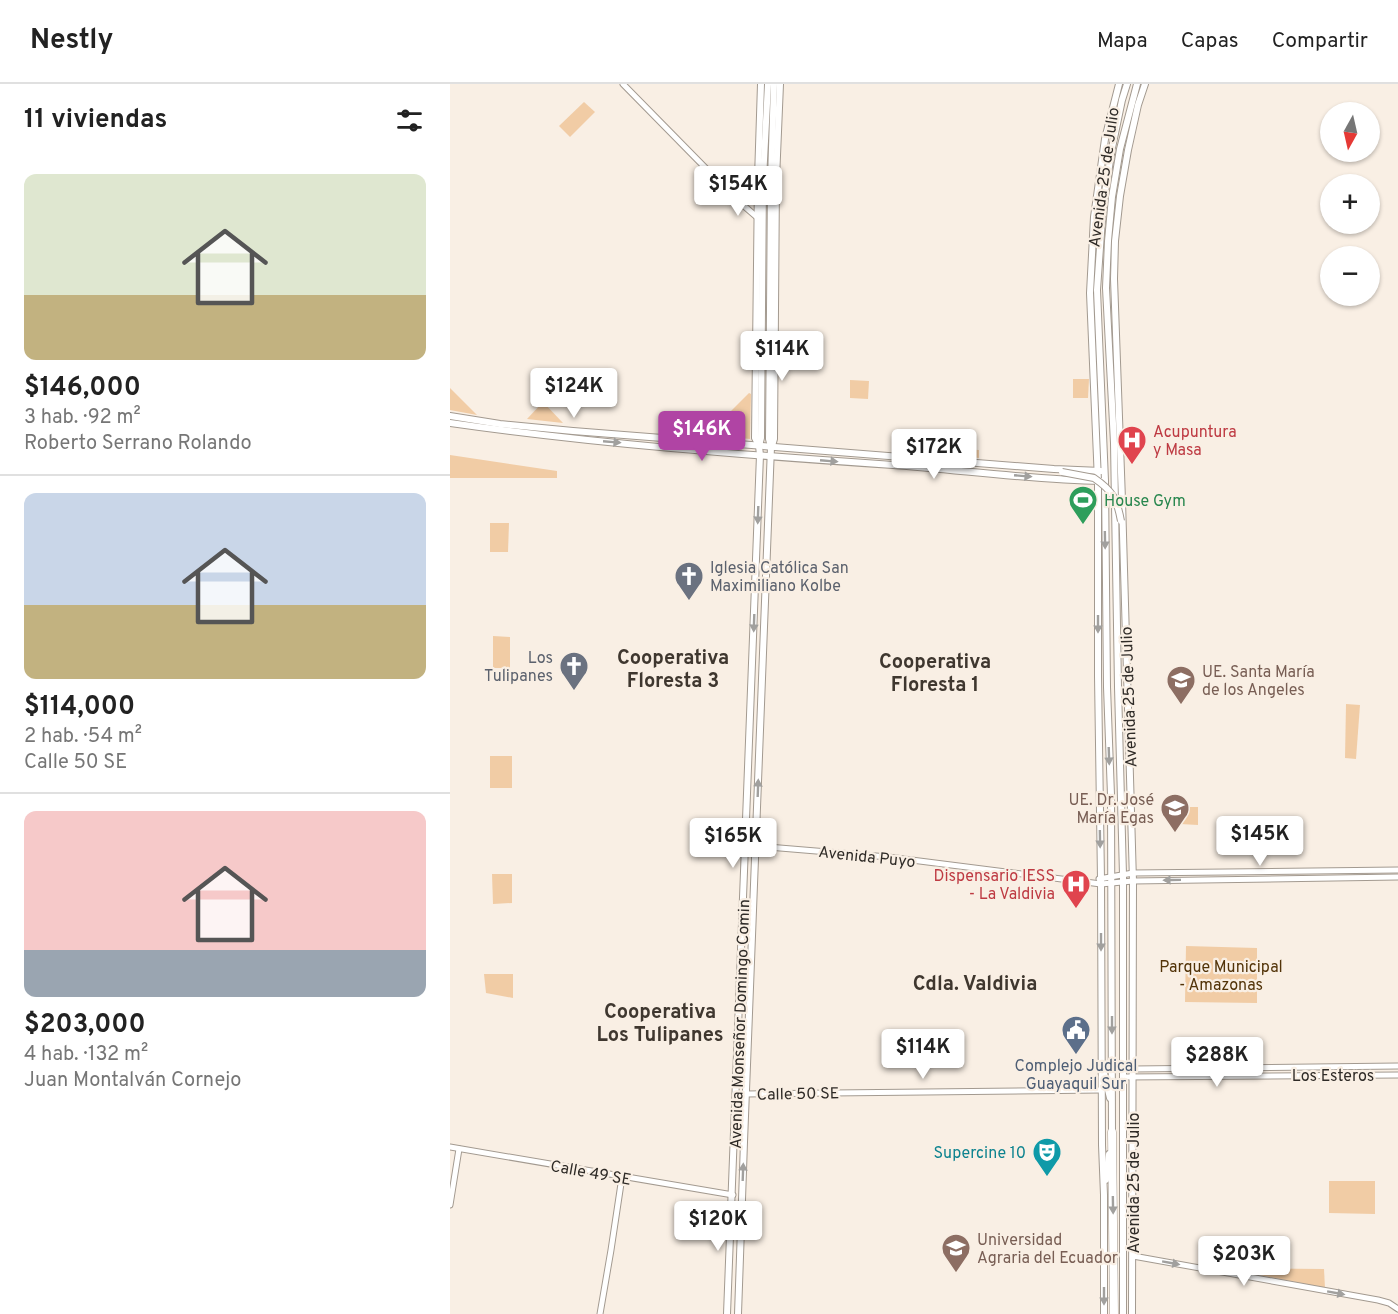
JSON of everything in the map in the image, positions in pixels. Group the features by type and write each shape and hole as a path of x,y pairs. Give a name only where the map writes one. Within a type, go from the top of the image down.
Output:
{"highway":[{"path":"1112,1132 1114,1314"}],"main road":[{"path":"761,84 761,219"},
{"path":"761,219 768,84"},
{"path":"773,318 771,179 774,84"},
{"path":"773,318 780,84"},
{"name":"Avenida 25 de Julio","path":"1101,471 1090,293 1094,218 1106,139 1119,84"},
{"name":"Avenida 25 de Julio","path":"1104,1314 1098,676 1101,471 1097,290 1102,205 1127,84"},
{"name":"Avenida 25 de Julio","path":"1123,1314 1123,878 1113,421 1106,288 1112,197 1120,149 1137,84"},
{"name":"Avenida 25 de Julio","path":"1130,1314 1133,1256 1133,873 1114,279 1120,196 1138,105 1145,84"},
{"path":"1099,183 1102,205"},
{"name":"Avenida Monseñor Domingo Comin","path":"728,1314 761,438 759,338 761,219"},
{"name":"Avenida Monseñor Domingo Comin","path":"738,1314 771,455 769,439 773,318"},
{"path":"450,416 538,428 1101,471"},
{"path":"450,423 562,438 1101,481"},
{"path":"1040,468 1094,478 1100,482 1116,500 1123,536"},
{"name":"Avenida 25 de Julio","path":"1101,481 1109,735 1112,1063 1112,1132 1104,1195"},
{"path":"1116,600 1125,600"},
{"path":"1107,687 1113,690 1118,687"},
{"path":"1109,735 1114,733 1119,736"},
{"path":"1112,1063 1118,1073 1123,1076 1133,1045"},
{"path":"1101,1061 1112,1110"},
{"path":"1123,1136 1133,1186"}],"street":[{"path":"623,84 736,199 761,219"},
{"name":"Avenida Puyo","path":"755,846 888,857 1086,882 1123,878 1133,873 1398,870"},
{"name":"Avenida Puyo","path":"1123,878 1133,881 1398,877"},
{"name":"Los Esteros","path":"1133,1069 1398,1066"},
{"name":"Los Esteros","path":"1123,1076 1398,1074"},
{"name":"Calle 50 SE","path":"746,1094 1101,1090"},
{"name":"Calle 49 SE","path":"450,1147 733,1195"},
{"path":"450,1204 459,1149"},
{"path":"600,1314 622,1177"},
{"path":"1133,1256 1398,1303"},
{"path":"1389,1303 1398,1309"}],"green space":[{"path":"584,102 595,112 570,137 559,126"},
{"path":"1073,379 1089,379 1088,398 1073,398"},
{"path":"850,380 869,381 868,399 850,398"},
{"path":"450,388 477,415 450,410"},
{"path":"749,393 751,394 750,439 709,435 709,433"},
{"path":"543,402 563,423 527,419"},
{"path":"943,448 979,450 979,458 946,455"},
{"path":"450,455 557,471 557,478 450,478"},
{"path":"490,523 509,523 508,552 490,552"},
{"path":"493,636 510,637 510,668 493,668"},
{"path":"1346,704 1360,705 1356,759 1345,758"},
{"path":"490,756 512,756 512,788 490,788"},
{"path":"1179,807 1198,807 1198,825 1180,824"},
{"path":"492,874 512,874 512,903 493,904"},
{"name":"Parque Municipal - Amazonas","path":"1186,946 1257,948 1257,1003 1185,1002"},
{"path":"484,974 513,974 513,998 486,993"},
{"path":"1329,1181 1375,1181 1375,1214 1329,1213"},
{"path":"1235,1268 1324,1269 1325,1288 1235,1270"}],"place":[{"name":"Acupuntura y Masa","path":"1132,466"},
{"name":"House Gym","path":"1083,526"},
{"name":"Iglesia Católica San Maximiliano Kolbe","path":"689,602"},
{"name":"Los Tulipanes","path":"574,692"},
{"name":"UE. Santa María de los Angeles","path":"1181,706"},
{"name":"UE. Dr. José María Egas","path":"1175,834"},
{"name":"Dispensario IESS - La Valdivia","path":"1076,910"},
{"name":"Complejo Judical Guayaquil Sur","path":"1076,1056"},
{"name":"Supercine 10","path":"1047,1178"},
{"name":"Universidad Agraria del Ecuador","path":"956,1274"}],"district":[{"name":"Cooperativa Floresta 3","path":"673,668"},
{"name":"Cooperativa Floresta 1","path":"935,672"},
{"name":"Cdla. Valdivia","path":"975,983"},
{"name":"Cooperativa Los Tulipanes","path":"660,1022"}]}
